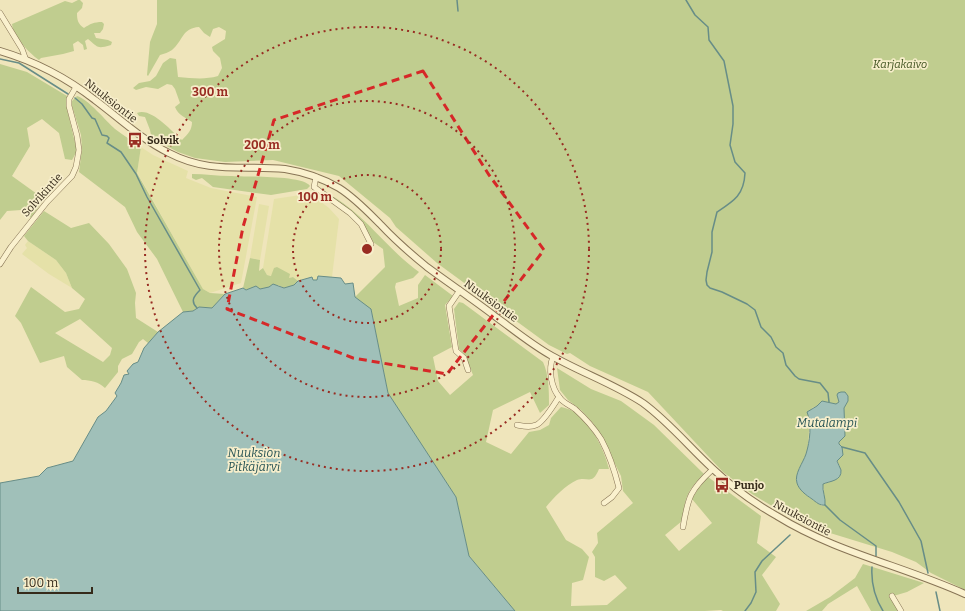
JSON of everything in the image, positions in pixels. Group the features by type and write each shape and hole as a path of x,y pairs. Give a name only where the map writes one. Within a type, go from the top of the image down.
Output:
{"street":[{"path":"0,13 22,49 26,60"},
{"name":"Nuuksiontie","path":"0,51 26,60 60,76 144,138 182,159 208,166 285,169 316,177 340,188 351,196 408,252 530,342 554,357 617,388 643,403 671,426 713,469 759,505 779,518 836,547 928,578 965,594"},
{"name":"Solvikintie","path":"0,264 47,202 72,176 76,167 79,150 78,136 69,106 70,99 76,87"},
{"path":"316,177 314,187 350,213 361,224 371,244"},
{"path":"460,290 449,306 456,351 464,358 468,370"},
{"path":"554,357 551,363 552,384 559,397 590,424 601,439 613,466 619,488 612,497 604,503"},
{"path":"517,425 537,425 549,412 559,397"},
{"path":"683,527 688,500 694,488 713,469"},
{"path":"892,596 901,611"}],"highlighted area":[{"path":"423,71 489,175 544,250 447,374 353,358 227,309 243,227 274,120"}],"shaded area":[{"path":"141,147 153,155 188,171 186,178 211,188 257,197 241,283 210,293 203,289 137,172"},
{"path":"307,194 313,196 329,208 339,219 332,277 318,276 317,280 313,280 312,277 298,281 293,277 289,278 267,275 263,268 274,199"},
{"path":"259,204 269,206 260,260 250,258"},
{"path":"28,241 56,260 66,273 72,288 49,274 22,254 27,248 25,245"}],"green space":[{"path":"78,0 83,3 82,8 77,13 79,23 84,28 97,22 102,22 104,24 103,29 100,33 94,33 96,38 112,42 111,45 98,47 88,39 85,41 87,49 84,50 83,45 78,41 73,44 74,51 41,58 39,60 22,44 15,34 12,24 65,1 72,3"},
{"name":"Karjakaivo","path":"157,0 965,0 965,590 931,573 916,562 892,552 804,525 752,494 723,472 648,392 590,366 570,353 567,354 549,345 437,263 396,227 390,218 339,176 273,160 225,162 195,158 178,152 161,143 151,135 145,117 139,116 137,113 148,113 161,121 182,140 189,132 192,122 176,110 175,107 180,103 172,85 167,84 158,89 146,87 136,90 133,88 139,83 150,81 156,76 163,63 170,58 176,59 178,77 203,78 218,76 222,68 220,58 213,51 212,47 225,39 226,31 219,27 213,29 210,37 199,27 189,30 172,50 160,55 148,76 150,42 157,24","holes":["837,395 848,401 844,408 844,422 839,445 843,455 837,460 841,470 830,482 823,484 825,505 822,506 801,490 796,479 805,457 812,408 817,406 822,401 836,405 839,402"]},
{"path":"0,64 27,72 67,96 67,109 77,151 72,160 65,159 59,133 42,119 27,128 30,146 12,176 44,199 31,218 21,210 7,211 0,220"},
{"path":"77,96 86,101 115,129 141,147 137,173 203,289 210,293 225,294 212,308 199,307 193,311 183,312 157,259 137,232 125,207 79,172 82,149 81,135 72,106 72,101"},
{"path":"192,174 285,178 305,182 310,186 307,189 271,195 213,187 202,178 196,180 192,178"},
{"path":"334,197 357,214 397,254 419,272 413,278 396,283 395,287 399,306 418,298 418,285 425,275 453,296 445,305 452,347 433,357 438,381 450,395 473,375 465,355 459,349 454,309 459,302 463,303 543,362 548,378 549,405 540,413 530,392 493,410 486,442 511,454 529,432 540,430 549,425 551,418 561,407 572,410 580,416 596,437 604,453 609,469 599,469 592,479 577,480 568,485 546,507 566,540 582,549 589,557 583,580 572,583 571,606 607,605 627,588 615,575 604,581 595,577 595,557 592,552 598,543 597,533 633,503 623,491 621,476 593,423 581,410 568,400 560,390 557,368 591,389 621,401 654,425 704,474 690,490 682,521 665,535 679,551 712,523 692,499 708,477 761,516 757,543 776,557 762,575 780,604 776,611 515,611 469,556 456,497 388,393 371,310 355,297 385,267 383,249 373,242 362,223 333,198"},
{"path":"44,211 71,228 89,223 109,244 127,269 136,293 136,318 158,332 148,343 143,339 139,342 132,354 122,359 118,366 118,372 105,388 100,384 88,380 82,380 67,367 64,356 40,363 21,323 15,316 31,287 65,312 79,309 85,299 72,288 66,273 56,260 28,241 24,236","holes":["80,319 112,348 110,355 103,362 55,333"]},
{"path":"250,258 260,260 259,271 263,268 267,275 271,276 274,268 277,267 290,274 289,278 293,277 298,281 294,285 284,288 278,285 255,290 243,288"},
{"path":"863,564 924,583 907,592 890,597 899,611 871,611 857,586 828,604 822,611 806,611 830,597 855,578"}],"water":[{"name":"Nuuksion Pitkäjärvi","path":"318,276 341,278 345,284 353,283 355,297 371,309 388,393 456,497 469,556 515,611 0,611 0,483 39,476 47,468 73,461 98,417 106,411 117,396 115,393 124,375 129,374 127,371 133,364 138,362 144,348 158,332 183,312 193,311 199,307 212,308 225,294 243,288 246,290 256,286 260,289 269,287 273,284 284,288 294,285 298,281 312,277 313,280 317,280"},
{"name":"Mutalampi","path":"841,392 845,392 848,396 848,401 844,408 845,436 839,442 842,447 843,455 837,461 841,474 835,480 823,484 825,505 821,505 799,488 796,480 809,444 810,427 807,412 822,401 836,404 839,402 837,395"}],"waterway":[{"path":"457,0 458,11"},
{"path":"686,0 695,15 708,27 709,40 724,61 733,106 733,124 730,145 735,162 745,173 743,187 737,197 717,212 712,232 712,252 707,272 707,285 710,288 747,304 755,310 761,327 771,337 776,347 783,353 786,365 799,379 820,383 828,393 829,402"},
{"path":"0,59 19,63 68,94"},
{"path":"75,98 82,104 92,118 95,119 102,135 109,138 107,143 121,152 136,174 147,197 200,290 196,294 193,301 197,308"},
{"path":"842,447 865,453 899,502 921,541 928,573"},
{"path":"825,505 840,520 876,546 876,556"},
{"path":"745,611 756,592 755,572 762,561 790,535"},
{"path":"872,567 874,590 883,611"},
{"path":"936,592 940,611"}],"place":[{"name":"Solvik","path":"135,140"},
{"name":"Punjo","path":"722,485"}]}
